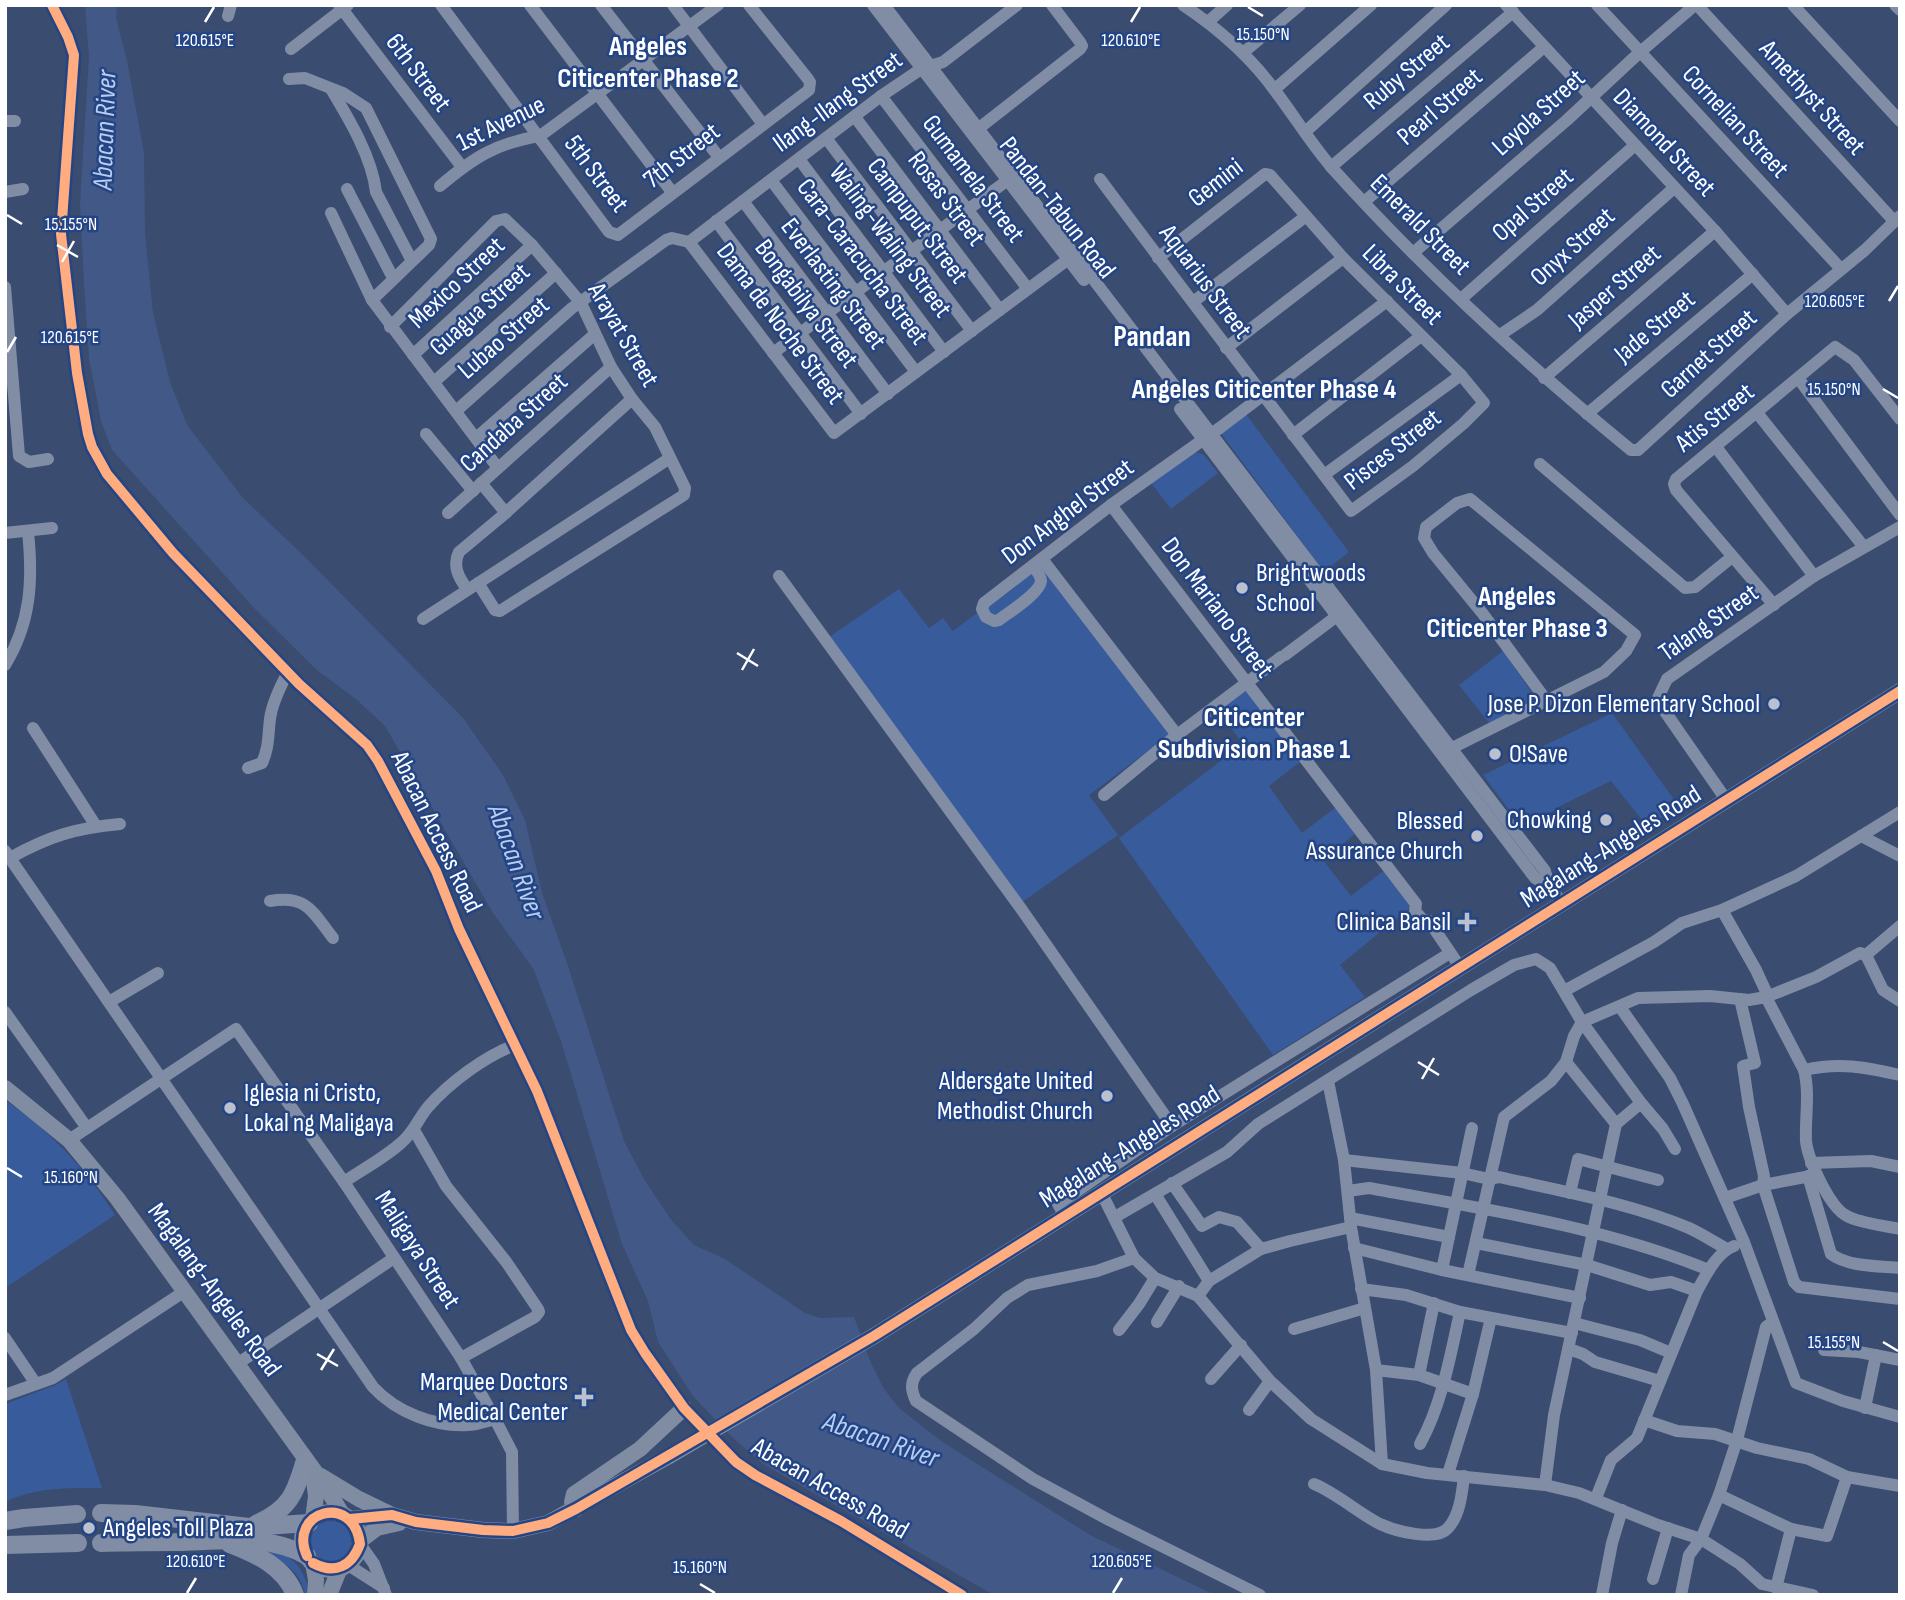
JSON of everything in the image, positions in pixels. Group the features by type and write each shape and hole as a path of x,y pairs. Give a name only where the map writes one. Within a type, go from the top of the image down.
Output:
{"highway":[{"path":"249,1527 275,1516 287,1504 309,1466"},
{"path":"101,1513 135,1514 249,1527 311,1521"},
{"path":"5,1521 24,1517 77,1514"},
{"path":"220,1540 275,1566 284,1575 295,1595"},
{"path":"101,1543 220,1540 279,1545 310,1559"},
{"path":"5,1545 78,1543"}],"main road":[{"name":"Magalang-Angeles Road","path":"5,1088 69,1140 117,1198 346,1516 392,1515 408,1521 483,1530 513,1523 548,1523 874,1336 1900,691"},
{"path":"576,1509 572,1502 574,1494 629,1457 684,1408"},
{"path":"309,1466 359,1499 392,1515"},
{"path":"309,1466 316,1496 311,1521 303,1539 316,1580 316,1595"},
{"path":"311,1521 331,1512 346,1516 355,1524 360,1543 356,1555 344,1566 329,1595"},
{"name":"Magalang-Angeles Road","path":"360,1543 377,1528 408,1521"},
{"path":"310,1559 321,1567 344,1566"}],"street":[{"name":"Abacan Access Road","path":"52,5 74,55 61,234 88,434 107,474 199,580 288,672 367,746 390,780 436,871 459,929 537,1091 631,1330 684,1408 736,1462 755,1475 841,1521 962,1595"},
{"name":"5th Street","path":"441,5 609,232 614,234"},
{"path":"530,5 672,192"},
{"path":"600,5 718,156"},
{"path":"673,5 761,124"},
{"name":"1st Avenue","path":"440,186 462,167 500,145 540,136 718,5"},
{"name":"7th Street","path":"614,234 622,233 718,156 807,93 810,86 808,79 748,5"},
{"name":"Pandan-Tabun Road","path":"873,5 926,67 1447,751"},
{"name":"Pandan-Tabun Road","path":"884,5 926,67"},
{"name":"Ilang-Ilang Street","path":"689,242 881,96 926,67 943,62 1017,5"},
{"path":"975,131 1082,46 1052,5"},
{"name":"Emerald Street","path":"1183,5 1244,52 1275,89 1331,167 1413,253 1544,378 1631,450 1638,450 1644,443"},
{"path":"1208,22 1227,5"},
{"path":"1244,52 1300,5"},
{"path":"1275,89 1371,5"},
{"path":"1305,132 1446,5"},
{"name":"Cornelian Street","path":"1597,5 1841,269"},
{"name":"Loyola Street","path":"1413,253 1696,5"},
{"name":"Amethyst Street","path":"1696,5 1897,219"},
{"path":"1793,5 1900,121"},
{"path":"1895,5 1900,10"},
{"path":"291,49 343,7"},
{"name":"6th Street","path":"343,7 462,167"},
{"name":"Diamond Street","path":"1509,9 1715,231 1787,314"},
{"name":"Ruby Street","path":"1331,167 1509,9"},
{"name":"Pearl Street","path":"1364,202 1544,47"},
{"path":"289,79 305,78 343,93 366,108 430,239 429,245 372,300"},
{"path":"331,89 358,140 376,192 412,261"},
{"name":"Gumamela Street","path":"881,96 1028,289"},
{"name":"Rosas Street","path":"855,117 1000,310"},
{"name":"Campuput Street","path":"826,138 972,331"},
{"name":"Opal Street","path":"1461,299 1634,146"},
{"name":"Waling-Waling Street","path":"799,159 944,352"},
{"name":"Gemini","path":"1158,258 1265,174 1270,175"},
{"name":"Libra Street","path":"1270,175 1343,258 1461,375 1484,403 1463,424"},
{"path":"773,353 1010,178"},
{"name":"Aquarius Street","path":"1100,179 1351,511"},
{"name":"Cara-Caracucha Street","path":"771,180 916,372"},
{"name":"Onyx Street","path":"1500,335 1537,310 1674,188"},
{"path":"5,192 23,189"},
{"path":"347,189 393,278"},
{"name":"Everlasting Street","path":"743,201 888,394"},
{"path":"331,213 372,300 498,468"},
{"path":"1193,302 1305,217"},
{"name":"Arayat Street","path":"390,327 496,221 501,218 509,221 581,303 611,367 654,427 685,488 684,495 500,611 495,610 472,586"},
{"name":"Garnet Street","path":"1644,443 1897,219"},
{"name":"Bongabilya Street","path":"716,221 860,414"},
{"name":"Jasper Street","path":"1544,378 1715,231"},
{"name":"Lubao Street","path":"456,411 581,303 666,240 671,238 689,242"},
{"name":"Dama de Noche Street","path":"689,242 834,433 860,414"},
{"name":"Mexico Street","path":"413,355 532,245"},
{"path":"860,414 1071,257"},
{"path":"1226,348 1343,258"},
{"name":"Guagua Street","path":"434,382 556,273"},
{"name":"Jade Street","path":"1587,414 1753,274"},
{"path":"5,287 11,425 19,456 29,462 48,459"},
{"name":"Don Anghel Street","path":"1038,562 1041,578 1039,587 999,620 986,617 982,608 984,603 1111,505 1263,396 1387,301"},
{"path":"476,438 595,334"},
{"path":"1293,435 1421,336"},
{"name":"Atis Street","path":"1732,557 1676,490 1676,479 1758,414 1835,347 1854,360 1900,419"},
{"name":"Candaba Street","path":"448,513 611,367"},
{"path":"1324,475 1461,375"},
{"path":"1798,378 1900,515"},
{"path":"472,586 458,574 456,556 632,399"},
{"path":"1758,414 1864,547"},
{"name":"Pisces Street","path":"1351,511 1413,466 1463,424"},
{"path":"425,434 506,513"},
{"name":"Pandan-Tabun Road","path":"1206,437 1337,616 1545,871 1549,886 1562,903"},
{"path":"1716,447 1814,576"},
{"path":"423,619 670,458"},
{"path":"1540,464 1685,588 1695,587 1732,557 1774,605"},
{"path":"1447,751 1604,672 1626,651 1635,635 1470,499 1457,503 1426,527 1424,538 1546,700"},
{"name":"Don Mariano Street","path":"1111,505 1416,904 1415,911 1423,920 1429,921 1460,967"},
{"name":"Talang Street","path":"1727,801 1657,700 1667,679 1814,576 1900,527"},
{"path":"5,533 52,528"},
{"path":"5,665 19,639 29,607 32,569 28,532"},
{"path":"1038,562 1177,735"},
{"path":"779,576 1022,911 1172,1126"},
{"path":"1104,795 1177,735 1337,616"},
{"path":"248,768 262,763 268,751 270,718 278,690 288,672"},
{"path":"33,729 96,826"},
{"path":"1564,991 1654,942 1682,923 1722,910 1796,876 1900,812"},
{"path":"120,824 96,826 51,837 8,855 373,1387 395,1406 446,1424 470,1425 495,1419"},
{"path":"1861,836 1900,856"},
{"path":"270,901 286,898 301,901 310,908 333,938"},
{"path":"1722,910 1756,970 1804,1070 1806,1141 1831,1254 1838,1259 1862,1264 1900,1268"},
{"path":"1866,955 1898,931"},
{"path":"1064,1215 1058,1204 1172,1126 1450,953"},
{"path":"1468,1275 1504,1117 1551,1081 1566,1062 1574,1036 1583,1022 1638,998 1710,996 1749,1000 1767,996 1816,977 1860,953 1866,955 1883,989 1900,1001"},
{"path":"1115,1217 1232,1149 1258,1124 1471,990 1514,965 1531,959 1541,961 1550,968 1583,1022 1675,1149"},
{"path":"109,1002 158,972"},
{"path":"1415,975 1425,989"},
{"path":"1740,999 1755,1063 1744,1066 1749,1107 1764,1176 1763,1185 1794,1282 1799,1287 1900,1299"},
{"path":"1371,1003 1381,1018"},
{"path":"1620,1007 1670,1078 1744,1242 1796,1383 1865,1408 1900,1417"},
{"path":"5,1012 87,1128"},
{"name":"Maligaya Street","path":"161,1078 236,1029 344,1182 461,1358 512,1452 513,1523"},
{"path":"344,1182 401,1143 447,1089 490,1055 515,1045"},
{"path":"1300,1048 1310,1061"},
{"path":"1566,1062 1616,1124"},
{"path":"1804,1070 1836,1065 1858,1066 1900,1075"},
{"path":"69,1140 161,1078"},
{"path":"1328,1081 1344,1160 1350,1222 1376,1370 1382,1464"},
{"path":"1545,1486 1554,1415 1609,1167 1616,1124 1640,1103"},
{"path":"1442,1270 1472,1128"},
{"path":"414,1130 446,1186 500,1253 539,1312 535,1317 461,1358"},
{"path":"1570,1193 1578,1159 1658,1180"},
{"path":"1344,1160 1462,1172 1489,1179 1499,1177 1601,1200 1690,1229 1727,1249"},
{"path":"1725,1198 1812,1171 1871,1161 1900,1167"},
{"path":"1812,1171 1837,1208 1846,1216 1900,1229"},
{"path":"1172,1183 1202,1226"},
{"path":"1348,1191 1369,1188 1594,1233 1709,1270"},
{"path":"1101,1192 1134,1258 1154,1278 1198,1296 1270,1381 1311,1419 1382,1464 1427,1473 1545,1486 1596,1498 1701,1539 1740,1564 1760,1590 1776,1588 1812,1595"},
{"path":"1156,1194 1209,1281"},
{"path":"1183,1238 1219,1217 1237,1222 1261,1250"},
{"path":"1198,1296 1209,1281 1261,1250 1350,1222 1449,1237"},
{"path":"1596,1498 1611,1460 1637,1438 1697,1291 1709,1270 1727,1249 1744,1242"},
{"path":"1476,1243 1587,1265 1650,1284 1671,1282 1697,1291"},
{"path":"1354,1248 1442,1270 1580,1298"},
{"path":"237,1364 394,1258"},
{"path":"1134,1258 1097,1271 1028,1285 917,1373 911,1391 916,1401 1033,1479 1260,1595"},
{"path":"1119,1330 1154,1278"},
{"path":"1157,1322 1179,1286"},
{"path":"1361,1289 1406,1295 1460,1312 1491,1318 1640,1340 1671,1353"},
{"path":"5,1395 53,1378 186,1291"},
{"path":"1419,1375 1434,1303"},
{"path":"1294,1329 1365,1308"},
{"path":"1420,1444 1432,1422 1444,1385 1460,1312"},
{"path":"1448,1474 1473,1394 1491,1318"},
{"path":"1681,1595 1689,1555 1701,1539 1719,1496 1737,1440 1766,1327 1773,1322"},
{"path":"5,1338 36,1384"},
{"path":"1211,1379 1241,1345"},
{"path":"1569,1349 1583,1354 1595,1363 1660,1381"},
{"path":"1824,1350 1859,1352 1900,1359"},
{"path":"1865,1408 1876,1355"},
{"path":"1376,1370 1419,1375 1473,1394"},
{"path":"1249,1410 1270,1381"},
{"path":"1644,1420 1677,1431 1715,1434 1775,1453 1809,1459 1847,1478 1900,1486"},
{"path":"1314,1484 1380,1524 1422,1535 1438,1533 1450,1526 1461,1498 1464,1476"},
{"path":"1719,1496 1791,1528 1827,1536 1847,1478"},
{"path":"1602,1595 1612,1543 1622,1510"},
{"path":"1653,1579 1668,1528"},
{"path":"1776,1588 1791,1528"},
{"path":"360,1543 374,1564 385,1591"},
{"path":"344,1566 385,1591"}],"shaded area":[{"path":"1245,413 1349,552 1324,572 1220,432"},
{"path":"1196,452 1204,455 1218,473 1171,509 1151,483"},
{"path":"1042,564 1171,734 1089,795 1118,835 1022,902 829,637 899,589 929,628 943,618 953,631"},
{"path":"1503,651 1535,697 1530,703 1489,723 1459,685"},
{"path":"1245,690 1301,761 1269,786 1302,833 1336,807 1355,834 1323,860 1351,896 1383,871 1411,907 1340,965 1365,997 1273,1055 1119,838 1243,744 1218,711"},
{"path":"1612,713 1680,808 1646,825 1611,781 1562,805 1524,830 1483,775"},
{"path":"5,1100 66,1152 92,1182 115,1215 5,1288"},
{"path":"66,1379 102,1488 40,1491 5,1502 5,1404"},
{"path":"331,1521 339,1522 345,1527 350,1533 350,1549 345,1555 339,1560 331,1561 323,1560 317,1555 312,1549 311,1541 312,1533 317,1527 323,1522"},
{"path":"265,1552 283,1555 296,1564 305,1578 309,1595 305,1595 300,1580 291,1569"}],"water":[{"name":"Abacan River","path":"85,5 117,5 116,18 144,153 145,233 153,313 170,382 187,425 243,498 305,557 463,718 503,775 525,820 542,893 624,1141 645,1181 672,1221 694,1245 725,1259 805,1313 820,1318 854,1317 884,1389 899,1408 941,1441 1090,1535 1215,1595 994,1595 763,1464 732,1437 693,1396 658,1342 648,1301 622,1244 561,1041 533,968 493,913 385,726 356,699 318,671 257,611 112,450 101,421 89,358 84,283 80,203 89,56"}],"cycle path":[{"path":"52,5 74,55 61,234 77,373 88,434 107,474 173,553 299,684 367,745 378,761 436,871 459,929 537,1091 631,1330 684,1408 736,1462 755,1475 841,1521 962,1595"},
{"path":"350,1519 392,1515 416,1522 513,1531 548,1523 576,1509 874,1336 1900,691"},
{"path":"307,1556 303,1540 306,1528 313,1519 335,1513 346,1518 355,1528 360,1544 347,1563 335,1568 321,1567 313,1563"}],"place":[{"name":"Brightwoods School","path":"1242,588"},
{"name":"Jose P. Dizon Elementary School","path":"1774,704"},
{"name":"O!Save","path":"1495,754"},
{"name":"Chowking","path":"1606,820"},
{"name":"Blessed Assurance Church","path":"1477,836"},
{"name":"Clinica Bansil","path":"1467,922"},
{"name":"Aldersgate United Methodist Church","path":"1107,1096"},
{"name":"Iglesia ni Cristo, Lokal ng Maligaya","path":"230,1108"},
{"name":"Marquee Doctors Medical Center","path":"584,1397"},
{"name":"Angeles Toll Plaza","path":"89,1528"}],"district":[{"name":"Angeles Citicenter Phase 2","path":"648,62"},
{"name":"Pandan","path":"1152,337"},
{"name":"Angeles Citicenter Phase 4","path":"1264,389"},
{"name":"Angeles Citicenter Phase 3","path":"1517,612"},
{"name":"Citicenter Subdivision Phase 1","path":"1254,733"}]}
